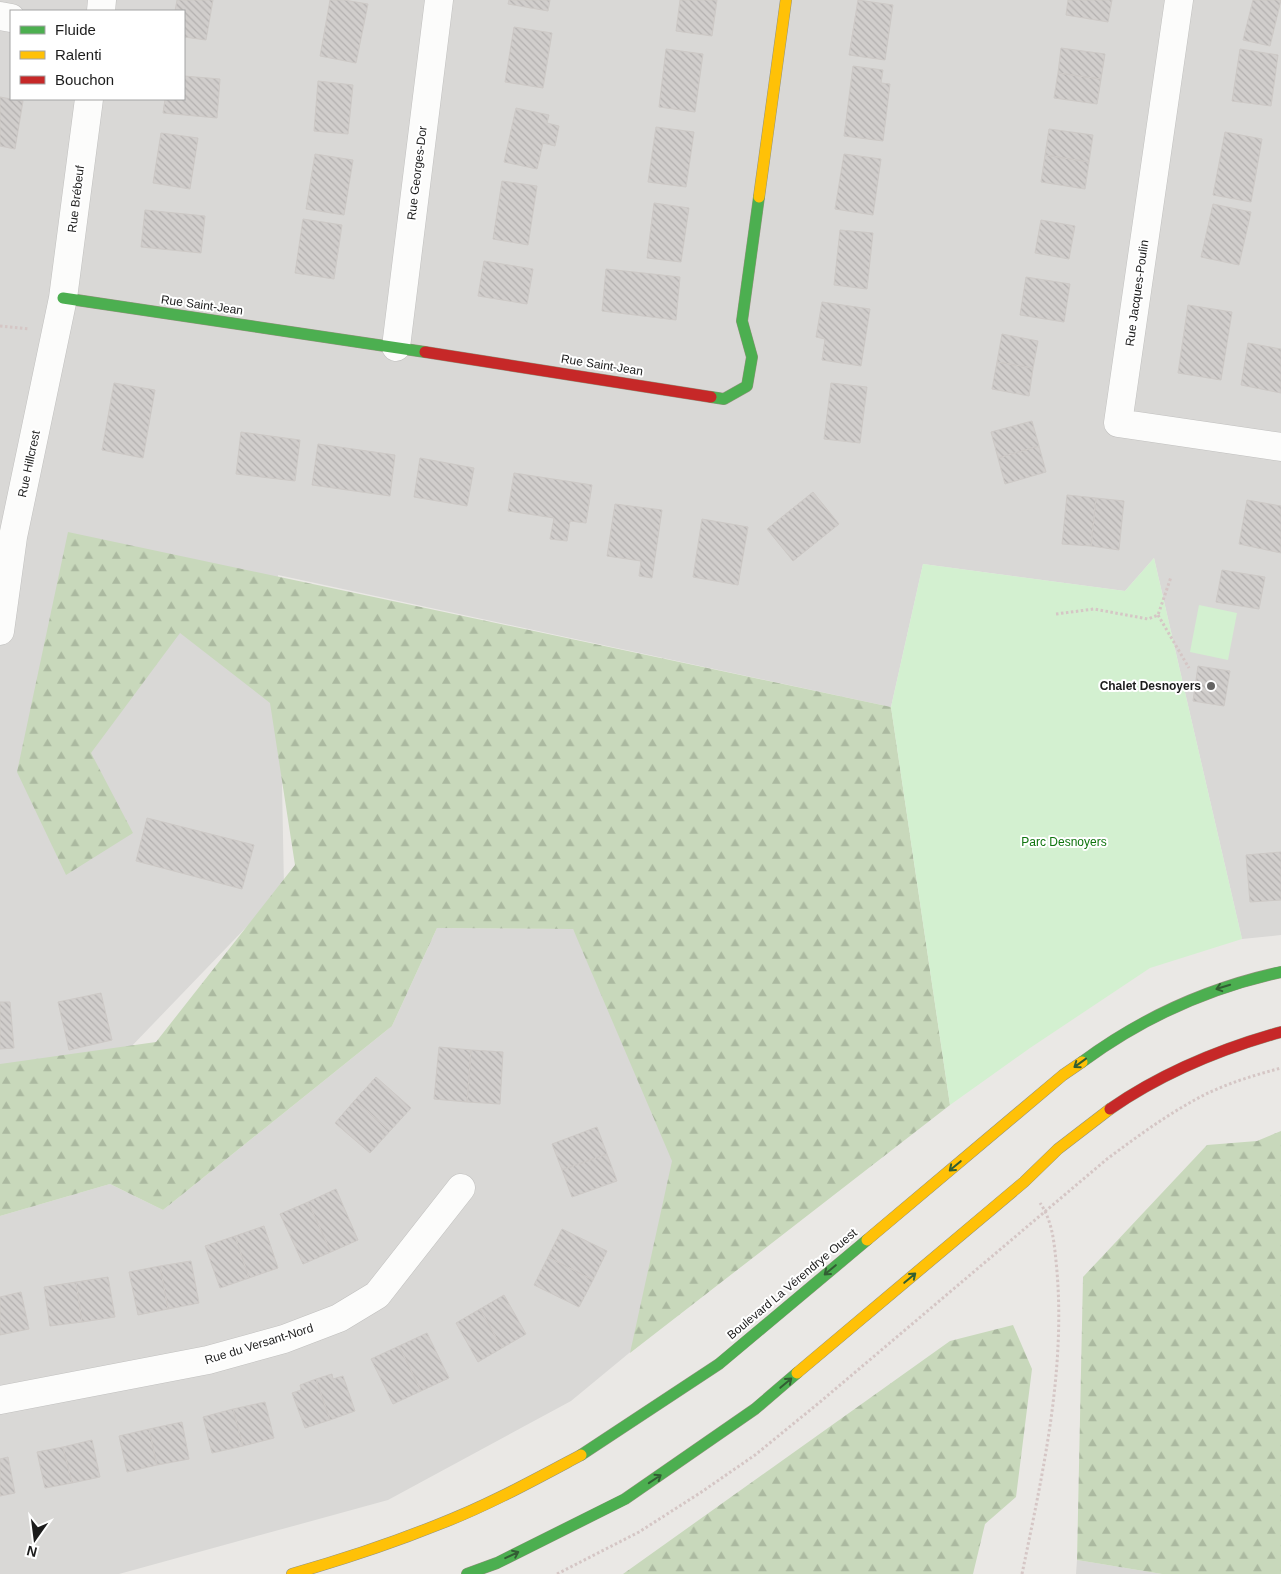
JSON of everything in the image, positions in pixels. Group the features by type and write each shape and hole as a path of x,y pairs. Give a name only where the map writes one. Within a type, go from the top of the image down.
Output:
{"main road":[{"name":"Rue Saint-Jean","path":"63,298 396,347 724,399 747,386 752,357 742,321 786,0"},
{"name":"Boulevard La Vérendrye Ouest","path":"292,1574 350,1557 438,1526 509,1493 583,1454 719,1364 1063,1075 1111,1040 1174,1006 1205,993 1281,972"},
{"path":"467,1574 552,1536 625,1499 755,1410 1024,1182 1063,1145 1122,1100 1183,1067 1255,1038 1281,1032"}],"street":[{"name":"Rue Georges-Dor","path":"396,347 439,0"},
{"name":"Rue Jacques-Poulin","path":"1179,0 1118,423 1281,447"},
{"name":"Rue Brébeuf","path":"63,298 89,100"},
{"name":"Rue Hillcrest","path":"0,631 13,537 63,298"},
{"name":"Rue du Versant-Nord","path":"0,1400 208,1360 284,1339 339,1318 377,1295 461,1188"}],"path":[{"path":"1171,577 1158,615 1189,668"},
{"path":"1056,614 1094,609 1148,619 1158,615"},
{"path":"557,1574 639,1532 755,1455 1107,1159 1153,1125 1205,1095 1252,1076 1281,1068"},
{"path":"1022,1574 1038,1498 1053,1402 1057,1343 1058,1282 1053,1239 1046,1211 1024,1182"}],"shaded area":[{"path":"0,0 1281,0 1281,935 1242,939 1154,558 1125,591 923,564 891,707 278,575 284,888 127,1051 0,1067"},
{"path":"437,928 573,929 743,1259 571,1401 388,1500 119,1574 0,1574 0,1216 110,1184 163,1210 392,1026"},
{"path":"1077,1560 1162,1574 1076,1574"}],"green space":[{"path":"68,532 891,707 950,1105 630,1353 672,1161 573,929 437,928 392,1026 163,1210 110,1184 0,1216 0,1064 156,1042 295,865 270,703 180,633 91,753 133,833 66,875 17,772"},
{"name":"Parc Desnoyers","path":"1154,558 1242,939 1150,968 1030,1048 950,1105 891,707 923,564 1125,591"},
{"path":"1199,605 1237,613 1228,660 1190,652"},
{"path":"1281,1131 1281,1574 1162,1574 1077,1560 1083,1277 1207,1145 1257,1141"},
{"path":"1013,1325 1032,1369 1016,1497 985,1524 973,1574 623,1574 950,1341"}],"building":[{"path":"177,0 213,0 206,40 185,37 185,10 175,10"},
{"path":"330,0 368,4 356,63 320,56"},
{"path":"509,0 550,0 548,11 508,4"},
{"path":"680,0 717,0 712,36 676,31"},
{"path":"858,0 893,5 885,60 849,55"},
{"path":"1068,0 1112,0 1108,22 1066,15"},
{"path":"1253,0 1281,0 1270,46 1243,40"},
{"path":"514,27 552,33 543,88 505,82"},
{"path":"1061,48 1105,54 1101,79 1058,73"},
{"path":"666,49 703,54 695,112 659,107"},
{"path":"1240,49 1278,55 1271,106 1232,101"},
{"path":"853,66 883,70 881,83 890,84 883,141 844,136"},
{"path":"1058,73 1101,79 1097,104 1054,98"},
{"path":"185,76 220,79 217,118 163,113 165,100 185,100"},
{"path":"318,81 353,85 348,134 314,131"},
{"path":"0,97 23,101 15,149 0,146"},
{"path":"516,108 549,115 547,123 559,126 555,146 543,143 537,169 504,162"},
{"path":"656,127 694,132 686,187 648,182"},
{"path":"1049,129 1093,135 1089,162 1045,155"},
{"path":"1225,132 1262,139 1251,202 1213,195"},
{"path":"161,133 198,138 190,189 153,183"},
{"path":"315,154 353,160 344,215 306,209"},
{"path":"844,154 881,159 873,215 835,209"},
{"path":"1045,155 1089,162 1085,189 1041,182"},
{"path":"502,181 537,186 528,245 493,239"},
{"path":"654,203 689,208 681,262 647,258"},
{"path":"1213,204 1251,212 1239,265 1201,257"},
{"path":"145,210 205,216 201,253 141,247"},
{"path":"303,219 342,225 334,279 295,273"},
{"path":"1041,220 1075,226 1069,259 1035,253"},
{"path":"840,230 873,233 867,289 834,285"},
{"path":"484,261 533,269 527,304 478,296"},
{"path":"606,269 680,277 676,320 602,311"},
{"path":"1026,277 1070,284 1064,322 1020,315"},
{"path":"822,302 870,309 861,366 822,360 825,339 816,337"},
{"path":"1188,305 1232,312 1221,380 1178,373"},
{"path":"1002,334 1038,341 1033,368 997,362"},
{"path":"1248,343 1281,349 1281,393 1241,385"},
{"path":"997,362 1033,368 1029,396 992,389"},
{"path":"114,383 155,390 143,458 102,450"},
{"path":"831,383 867,387 860,443 824,439"},
{"path":"1032,421 1039,446 998,458 991,432"},
{"path":"241,432 300,440 295,481 236,474"},
{"path":"318,444 395,455 390,496 312,485"},
{"path":"1039,446 1046,472 1005,484 998,458"},
{"path":"420,458 474,468 467,506 414,497"},
{"path":"514,473 592,485 586,523 570,521 567,541 550,539 554,518 508,511"},
{"path":"813,492 839,524 793,561 767,529"},
{"path":"1067,495 1096,498 1091,546 1062,544"},
{"path":"1096,498 1124,501 1119,550 1091,546"},
{"path":"1247,500 1281,506 1281,553 1239,544"},
{"path":"615,504 662,510 652,578 639,576 641,561 607,556"},
{"path":"702,519 748,527 738,585 693,577"},
{"path":"1222,570 1265,577 1259,609 1216,602"},
{"name":"Chalet Desnoyers","path":"1198,666 1230,671 1224,706 1193,701"},
{"path":"147,818 254,845 242,889 136,861"},
{"path":"1281,852 1281,900 1250,902 1246,855"},
{"path":"101,993 112,1040 69,1050 58,1002"},
{"path":"0,1002 10,1002 14,1048 0,1049"},
{"path":"439,1047 471,1050 467,1102 434,1099"},
{"path":"471,1050 503,1052 500,1104 467,1102"},
{"path":"376,1077 411,1108 390,1131 355,1100"},
{"path":"355,1100 390,1131 370,1153 335,1123"},
{"path":"597,1127 607,1154 562,1170 552,1144"},
{"path":"607,1154 617,1181 572,1197 562,1170"},
{"path":"336,1189 358,1240 331,1252 308,1202"},
{"path":"308,1202 331,1252 303,1264 280,1214"},
{"path":"264,1226 278,1268 249,1278 235,1236"},
{"path":"562,1229 607,1251 593,1280 548,1257"},
{"path":"235,1236 249,1278 220,1288 205,1246"},
{"path":"548,1257 593,1280 579,1307 534,1285"},
{"path":"191,1261 199,1303 168,1309 160,1266"},
{"path":"160,1266 168,1309 138,1315 129,1272"},
{"path":"108,1277 115,1317 82,1322 76,1282"},
{"path":"76,1282 82,1322 50,1326 44,1287"},
{"path":"21,1292 29,1329 0,1335 0,1297"},
{"path":"504,1295 526,1334 502,1348 480,1309"},
{"path":"480,1309 502,1348 478,1362 456,1323"},
{"path":"427,1333 449,1378 421,1391 399,1346"},
{"path":"399,1346 421,1391 393,1404 371,1359"},
{"path":"332,1374 333,1379 343,1376 355,1411 330,1420 316,1379"},
{"path":"316,1379 330,1420 305,1428 292,1393 301,1390 300,1385"},
{"path":"265,1402 274,1438 243,1446 233,1409"},
{"path":"233,1409 243,1446 212,1453 203,1417"},
{"path":"182,1422 189,1459 157,1465 149,1429"},
{"path":"149,1429 157,1465 127,1472 119,1436"},
{"path":"92,1440 100,1477 72,1483 63,1447"},
{"path":"63,1447 72,1483 45,1488 37,1452"},
{"path":"8,1457 15,1493 0,1496 0,1459"}],"traffic: fast":[{"path":"711,397 724,399 747,386 752,357 742,321 759,197"},
{"path":"63,298 425,352"},
{"path":"1082,1062 1128,1031 1177,1006 1227,986 1281,972"},
{"path":"581,1455 719,1364 867,1240"},
{"path":"467,1574 497,1563 625,1499 755,1409 797,1373"}],"traffic: slow":[{"path":"759,197 786,0"},
{"path":"867,1240 1063,1075 1082,1062"},
{"path":"797,1373 1024,1182 1058,1149 1110,1109"},
{"path":"292,1574 383,1545 456,1518 581,1455"}],"traffic: jam":[{"path":"425,352 711,397"},
{"path":"1110,1109 1150,1084 1192,1063 1236,1046 1281,1032"}],"place":[{"name":"Chalet Desnoyers","path":"1211,686"}]}
